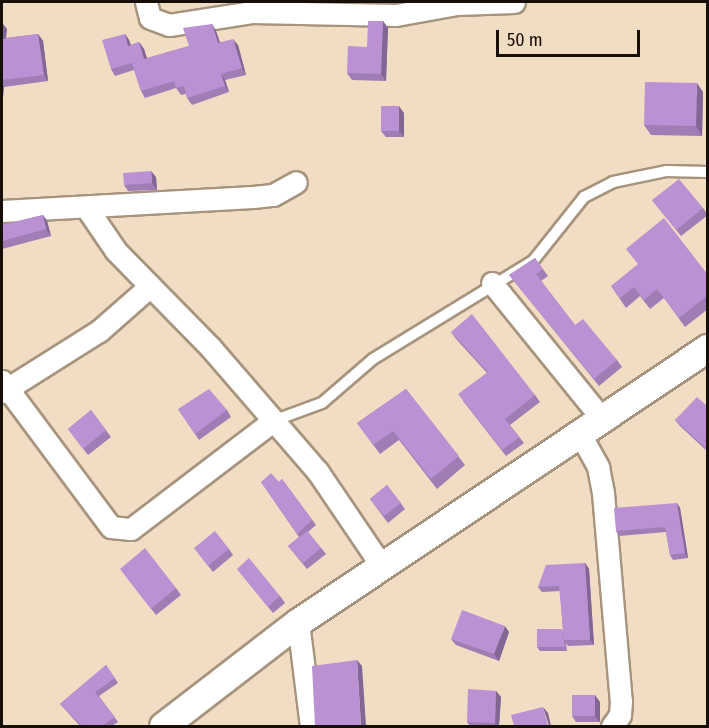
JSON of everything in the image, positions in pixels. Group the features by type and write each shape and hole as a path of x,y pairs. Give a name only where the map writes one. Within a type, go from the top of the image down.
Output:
{"street":[{"path":"146,2 150,18 169,25 253,12 396,15 457,4 514,2"},
{"path":"2,211 273,195 296,182"},
{"path":"86,207 116,251 318,472 381,565"},
{"path":"492,283 602,419"},
{"path":"150,286 99,331 3,387 111,527 131,529 273,421"},
{"path":"163,726 298,622 708,348"},
{"path":"580,434 598,467 603,493 621,701 612,726"},
{"path":"298,622 311,726"}],"lane":[{"path":"273,421 322,403 374,359 492,283 532,261 572,208 613,182 666,171 708,172"}],"building":[{"path":"368,21 383,21 381,74 347,73 348,46 367,47"},
{"path":"212,24 218,43 233,39 242,68 221,74 225,86 187,98 184,86 176,88 174,81 141,91 132,63 111,69 102,40 125,34 128,46 139,42 144,59 189,46 183,28"},
{"path":"38,34 44,75 2,80 2,39"},
{"path":"645,82 697,83 696,126 644,125"},
{"path":"381,106 399,106 399,131 381,131"},
{"path":"151,171 152,183 124,185 123,173"},
{"path":"679,179 703,208 676,230 652,200"},
{"path":"43,215 46,229 2,241 2,225"},
{"path":"664,218 708,275 708,295 679,318 657,289 644,300 634,287 620,298 611,286 638,264 626,249"},
{"path":"535,258 543,269 536,274 575,325 583,319 617,360 594,379 509,275"},
{"path":"472,314 535,395 505,419 519,437 502,450 458,394 488,372 451,332"},
{"path":"209,389 227,410 195,434 178,409"},
{"path":"406,389 459,456 431,479 393,431 373,445 357,423"},
{"path":"697,397 708,407 708,437 704,441 708,440 708,450 675,420"},
{"path":"91,410 106,430 83,449 68,429"},
{"path":"271,473 279,482 282,479 312,520 297,534 261,482"},
{"path":"387,485 401,503 384,516 370,499"},
{"path":"677,503 685,553 670,555 665,527 616,531 614,508"},
{"path":"215,531 229,549 208,566 194,548"},
{"path":"307,531 321,548 303,563 288,546"},
{"path":"145,548 176,588 151,609 120,569"},
{"path":"249,558 280,596 268,607 237,569"},
{"path":"585,563 590,640 564,640 559,586 538,587 546,565"},
{"path":"462,610 505,626 494,654 451,639"},
{"path":"537,629 562,629 565,647 537,647"},
{"path":"357,660 361,726 315,726 312,666"},
{"path":"106,665 115,678 95,692 115,717 102,726 82,726 60,704"},
{"path":"468,689 496,691 495,723 467,722"},
{"path":"572,695 595,695 595,716 572,716"},
{"path":"543,707 548,726 514,726 511,715"}]}
